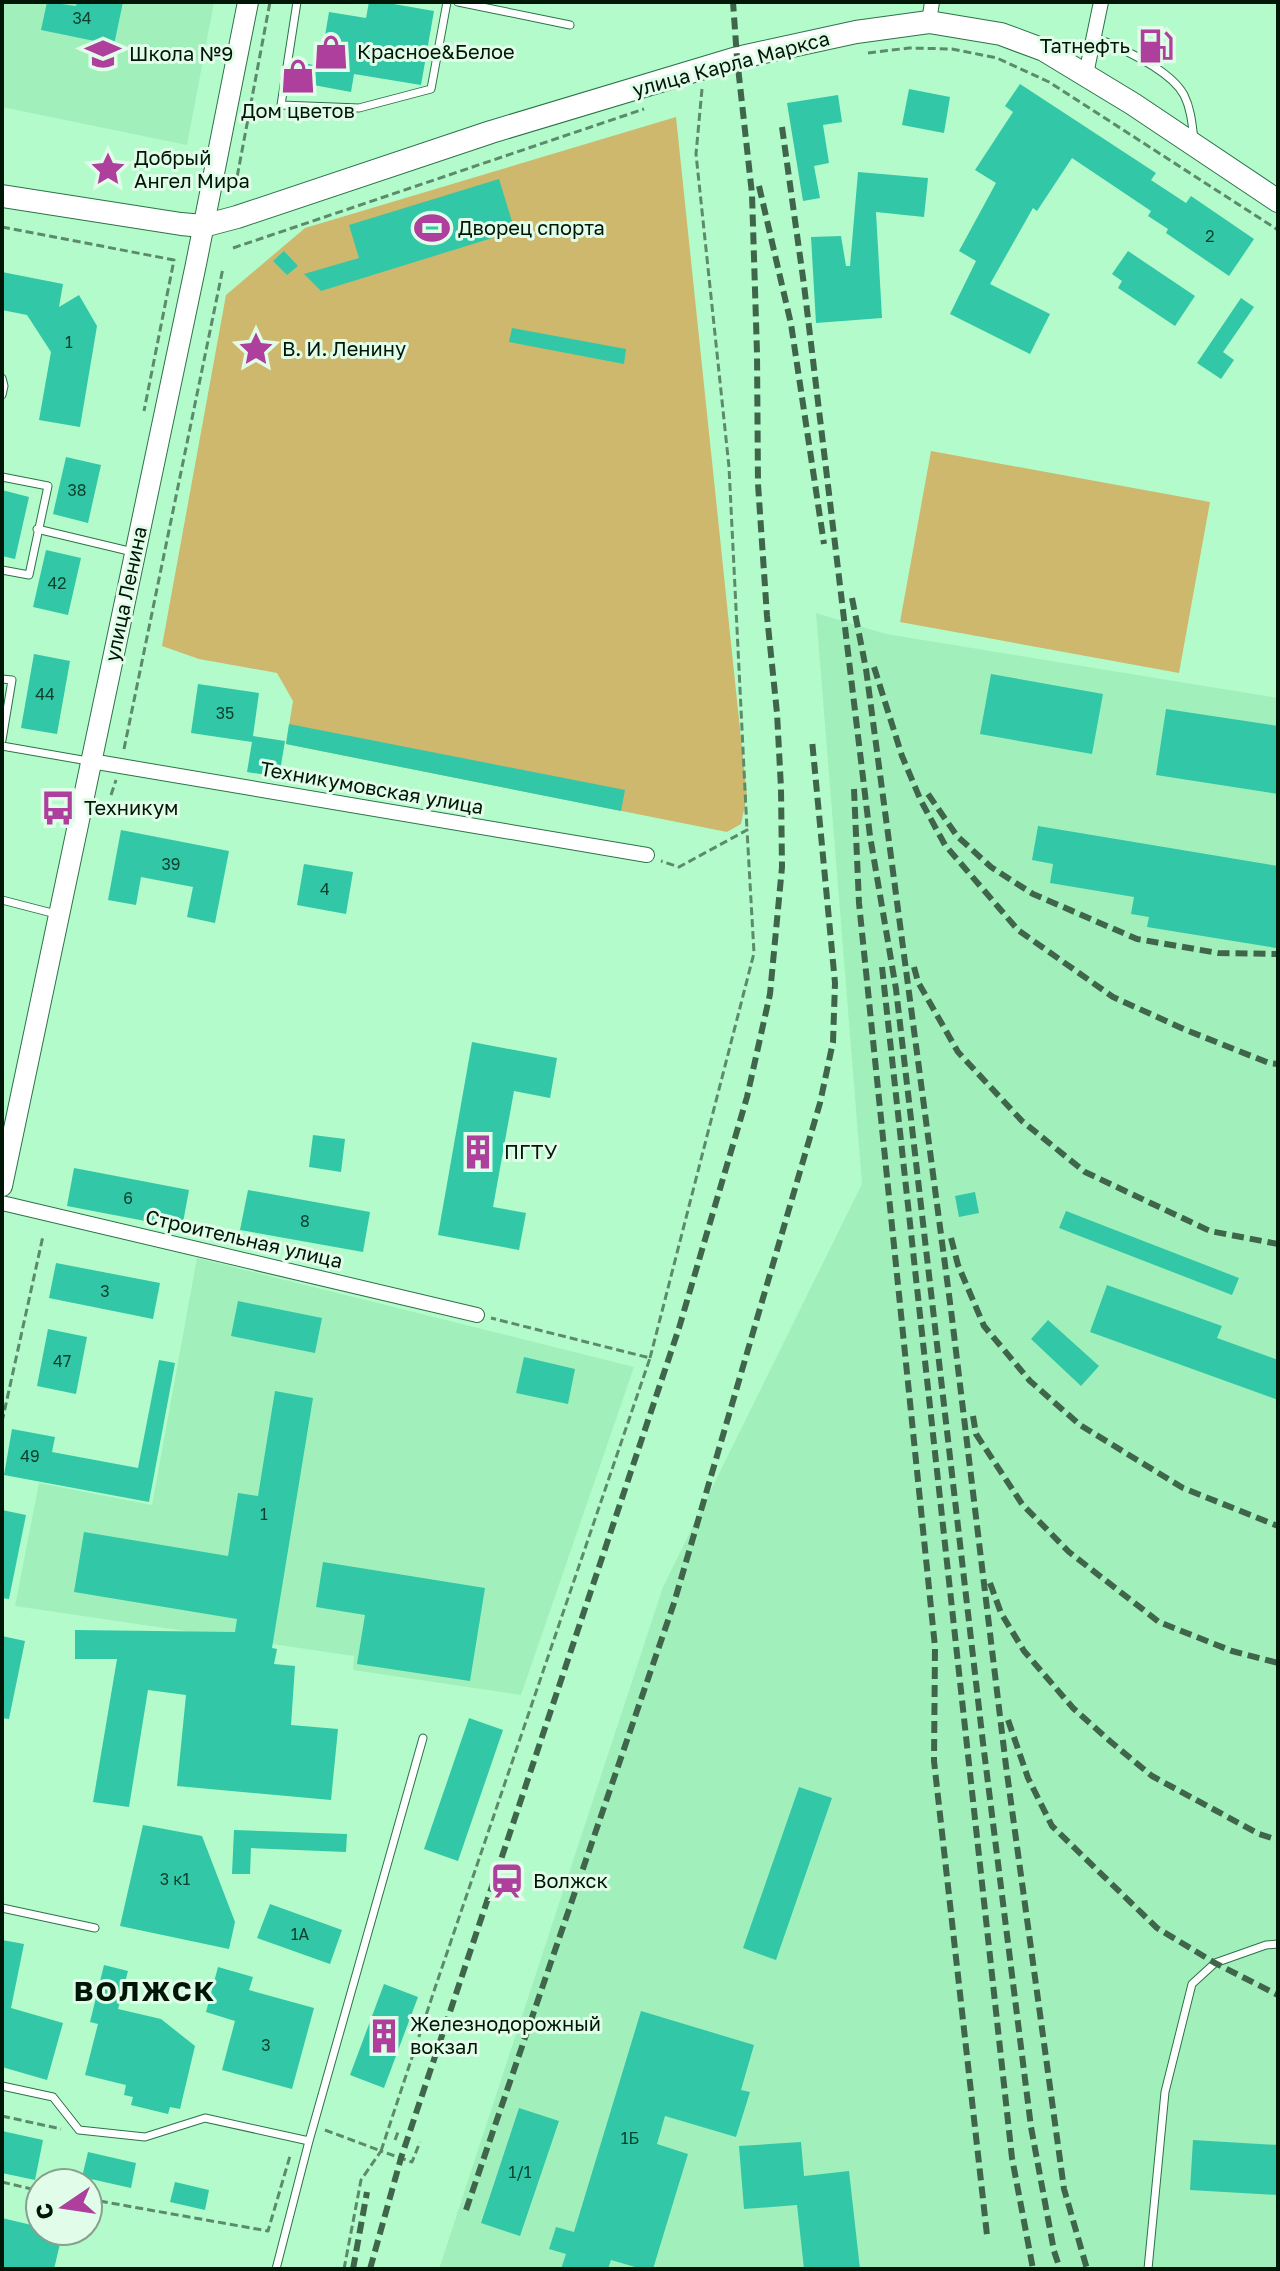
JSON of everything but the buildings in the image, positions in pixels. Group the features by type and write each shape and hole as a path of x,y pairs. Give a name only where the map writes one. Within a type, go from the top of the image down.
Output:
{"main road":[{"name":"улица Ленина","path":"2,1186 248,2"},
{"name":"улица Карла Маркса","path":"203,226 491,132 704,68 930,12 1044,50 1086,74 1278,201"},
{"path":"2,196 203,226"}],"street":[{"path":"1086,74 1101,2"},
{"name":"Техникумовская улица","path":"91,761 644,854"},
{"name":"Строительная улица","path":"2,1203 477,1315"}],"lane":[{"path":"297,2 281,105 359,108 431,89 447,2"},
{"path":"458,2 570,25"},
{"path":"1094,37 1125,49 1167,76 1182,91 1190,110 1195,145"},
{"path":"2,378 2,395"},
{"path":"2,477 48,486 29,575 2,570"},
{"path":"37,529 135,553"},
{"path":"2,679 12,680 2,743 91,761"},
{"path":"2,900 58,915"},
{"path":"276,2269 423,1738"},
{"path":"2,1908 95,1928"},
{"path":"1148,2269 1165,2092 1192,1984 1215,1963 1266,1945 1278,1944"},
{"path":"2,2086 53,2097 79,2130 145,2137 205,2118 309,2141"}],"path":[{"path":"235,188 270,2"},
{"path":"861,53 909,48 952,49 997,58 1049,82 1278,230"},
{"path":"436,1985 650,1358 754,953 729,467 696,154 704,68"},
{"path":"233,248 657,105"},
{"path":"2,227 174,260"},
{"path":"111,795 120,766 223,268"},
{"path":"644,854 679,867 747,830"},
{"path":"2,1422 43,1236"},
{"path":"477,1315 650,1358"},
{"path":"2,2116 65,2131"},
{"path":"395,2140 398,2132"},
{"path":"344,2269 361,2180 381,2151 412,2162 420,2142"},
{"path":"2,2182 24,2187"}],"shaded area":[{"name":"Школа №9","path":"2,2 214,2 187,145 2,107"},
{"path":"676,117 747,796 741,824 727,832 286,744 293,701 277,673 199,659 162,646 226,295 305,228"},
{"path":"931,451 1210,502 1179,673 900,622"},
{"path":"816,613 886,634 1278,698 1278,2269 439,2269 663,1587 862,1184"},
{"path":"197,1258 634,1367 521,1695 353,1670 354,1656 15,1606 39,1483 152,1505"}],"railway":[{"path":"370,2269 401,2158 679,1328 747,1097 770,994 782,867 781,788 758,484 752,194 733,2"},
{"path":"782,127 870,836 896,989 983,1743 1031,2127 1060,2269"},
{"path":"759,186 791,324 824,544"},
{"path":"852,598 866,669 890,849 951,1310 1006,1766 1064,2189 1087,2269"},
{"path":"874,667 902,756 921,801 945,845 1018,930 1113,997 1186,1030 1278,1064"},
{"path":"466,2210 674,1603 820,1103 833,1042 835,983 812,740"},
{"path":"854,789 859,903 935,1647 934,1761 987,2235"},
{"path":"928,794 957,836 991,867 1033,894 1137,939 1218,953 1278,954"},
{"path":"882,967 1012,2158 1033,2269"},
{"path":"914,967 918,982 958,1052 1022,1121 1085,1172 1210,1231 1278,1244"},
{"path":"951,1238 958,1265 984,1326 1030,1381 1080,1425 1183,1488 1278,1526"},
{"path":"973,1416 976,1434 1022,1504 1069,1552 1159,1622 1232,1651 1278,1663"},
{"path":"990,1583 1001,1613 1024,1651 1073,1708 1111,1742 1152,1776 1259,1834 1278,1840"},
{"path":"1008,1720 1028,1778 1052,1826 1157,1928 1215,1963 1278,1995"},
{"path":"353,2269 367,2192"}],"place":[{"name":"Татнефть","path":"1156,46"},
{"name":"Красное&Белое","path":"331,52"},
{"name":"Школа №9","path":"103,54"},
{"name":"Дом цветов","path":"298,76"},
{"name":"Добрый Ангел Мира","path":"108,169"},
{"name":"Дворец спорта","path":"432,228"},
{"name":"В. И. Ленину","path":"256,349"},
{"name":"Техникум","path":"58,808"},
{"name":"ПГТУ","path":"478,1152"},
{"name":"Волжск","path":"507,1881"},
{"name":"Железнодорожный вокзал","path":"384,2036"}],"district":[{"name":"ВОЛЖСК","path":"145,1991"}]}
